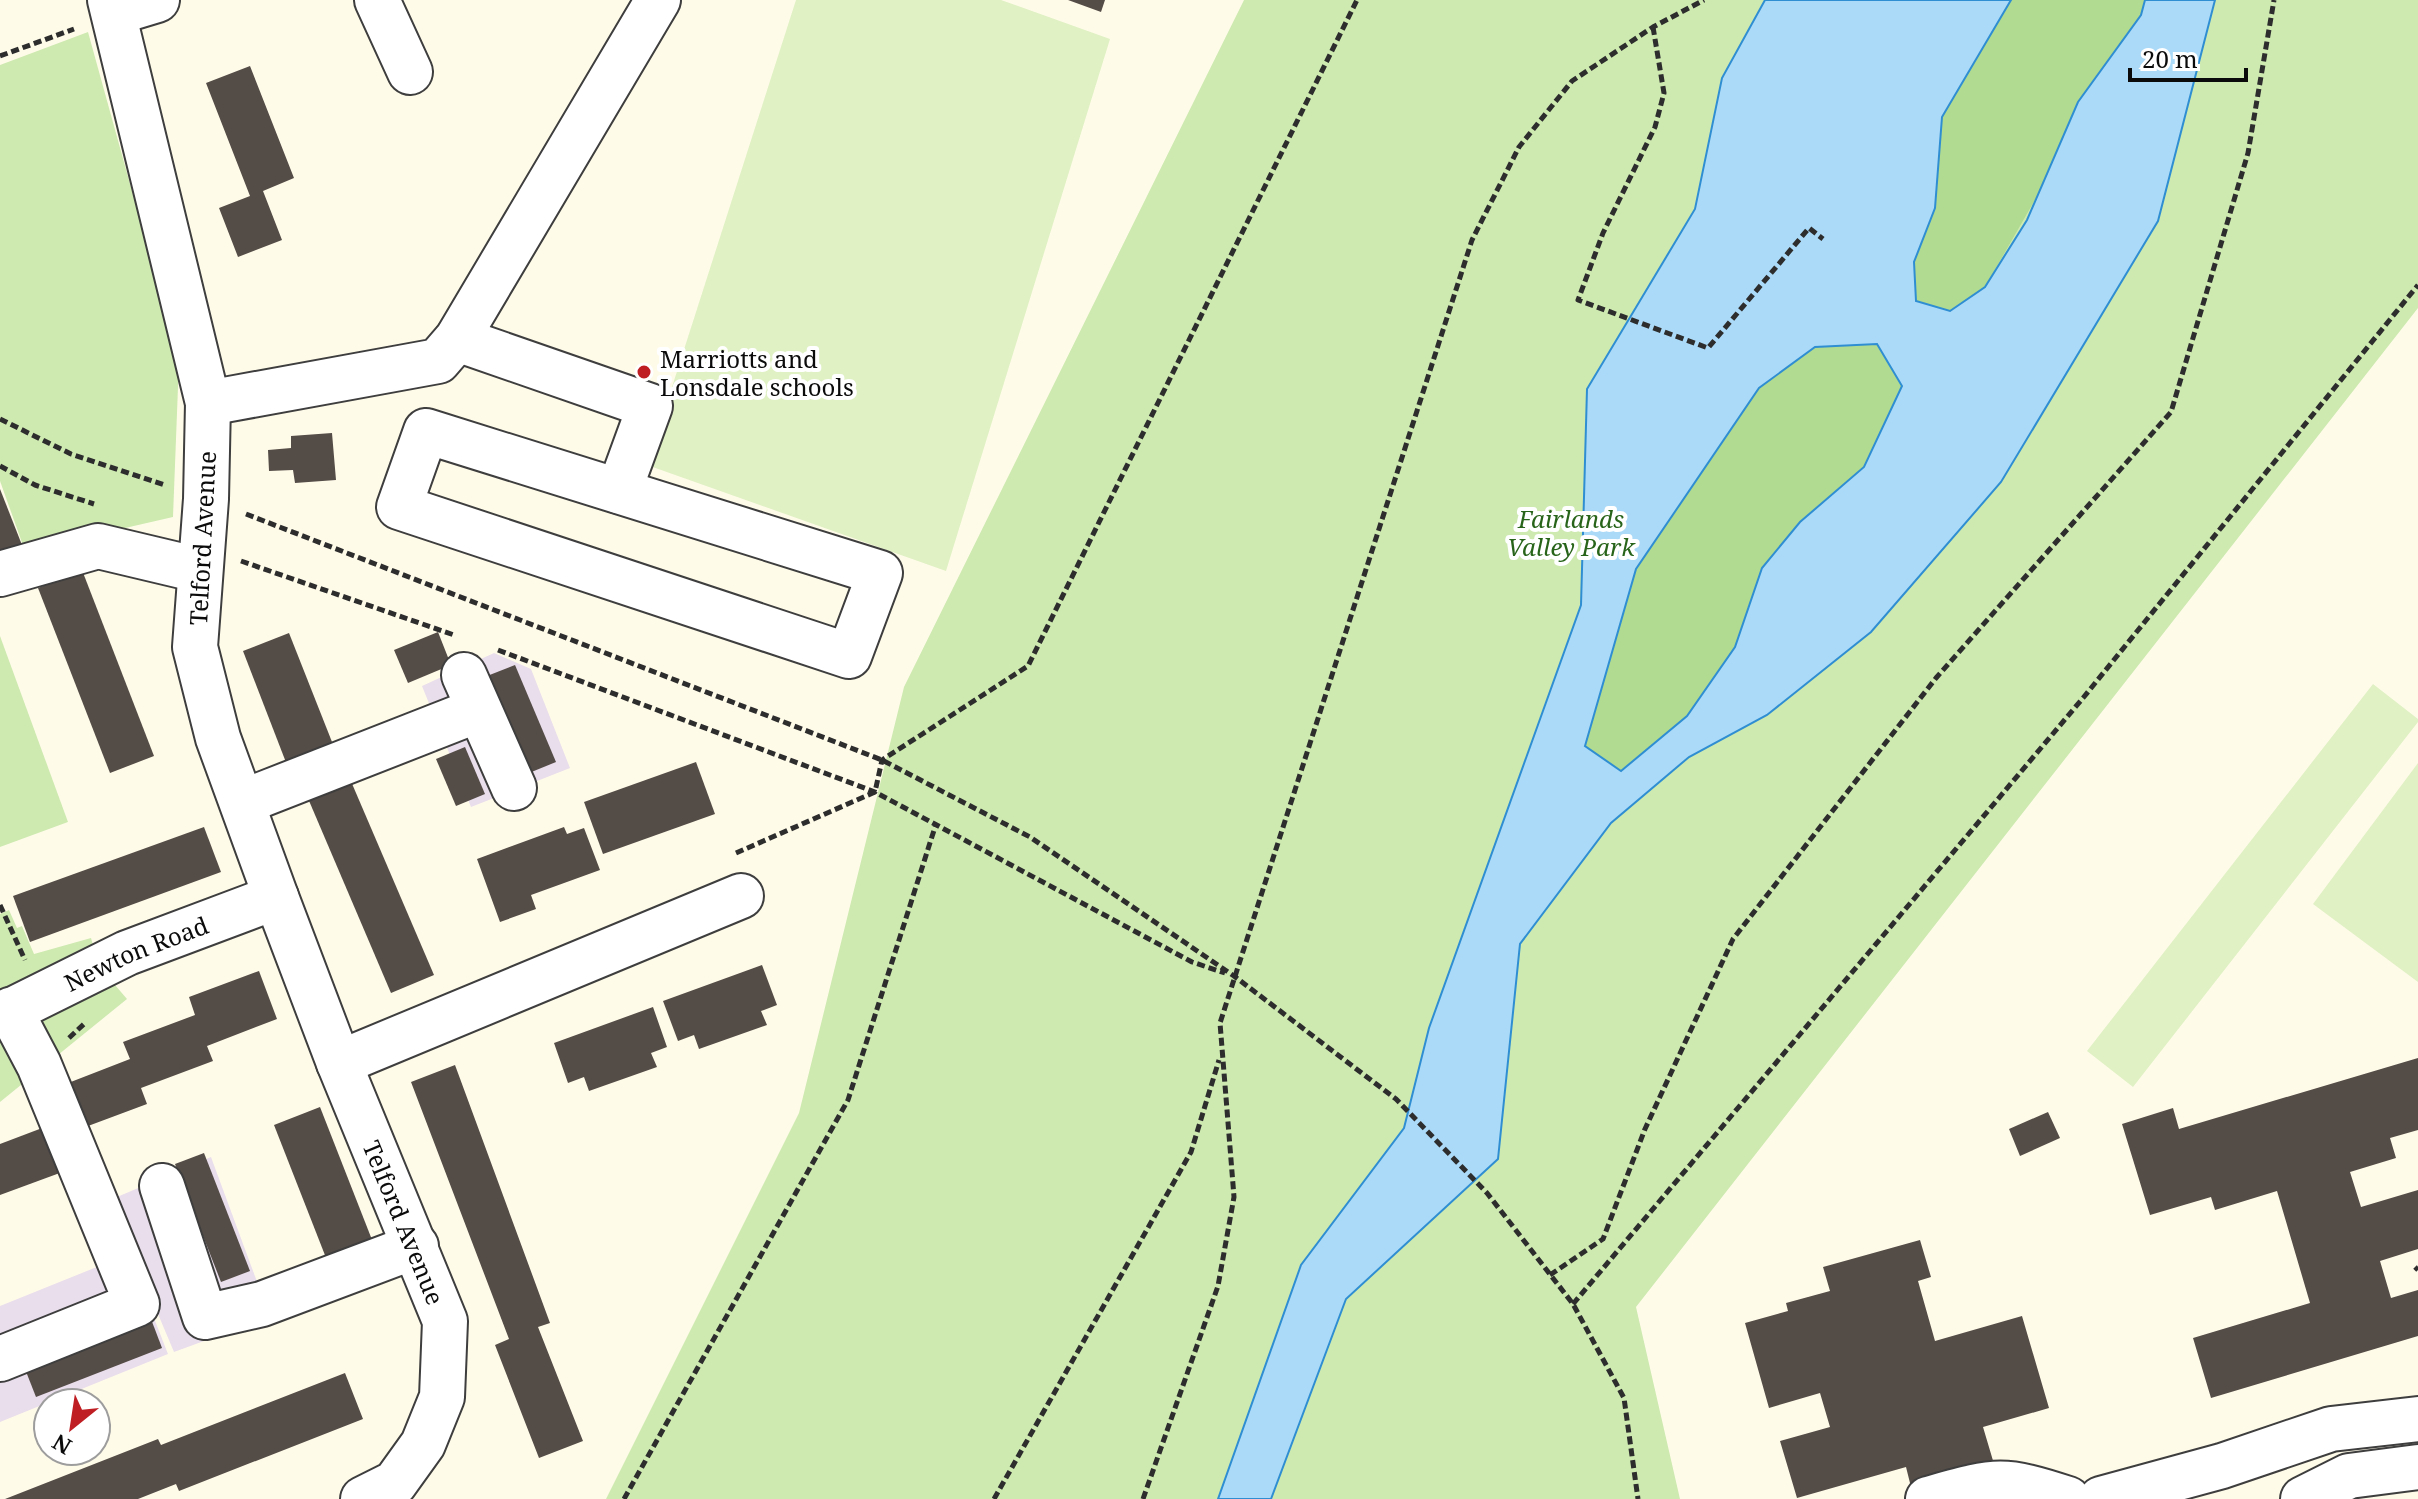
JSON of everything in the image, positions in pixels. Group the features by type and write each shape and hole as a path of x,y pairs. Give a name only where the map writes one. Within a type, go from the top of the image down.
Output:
{"street":[{"path":"112,7 157,0"},
{"path":"377,0 410,72"},
{"path":"426,431 880,573 849,656 399,507 426,431 448,350 658,0"},
{"name":"Telford Avenue","path":"112,7 208,403 206,499 195,647 218,738 339,1063 445,1321 442,1397 423,1444 395,1483 363,1499"},
{"path":"208,403 448,350 650,406 619,491"},
{"path":"0,574 98,546 200,558"},
{"path":"243,802 471,666 514,788"},
{"path":"339,1063 741,896"},
{"name":"Newton Road","path":"5,1013 127,953 276,897"},
{"path":"0,1359 137,1304 39,1065 5,1013"},
{"path":"162,1186 205,1317 262,1304 416,1246"},
{"path":"2101,1499 2222,1466 2331,1429 2418,1419"},
{"path":"2303,1499 2349,1476 2418,1467"},
{"path":"1928,1499 1991,1481 2018,1482 2068,1499"}],"path":[{"path":"875,792 882,760 1028,666 1357,0"},
{"path":"1143,1499 1218,1286 1234,1197 1220,1023 1301,780 1472,240 1519,147 1572,81 1653,27 1704,0"},
{"path":"1550,1275 1603,1239 1645,1129 1733,939 1936,678 2171,412 2248,153 2274,0"},
{"path":"0,56 112,7"},
{"path":"1653,27 1664,93 1655,127 1603,233 1578,300 1708,348 1809,228 1823,239"},
{"path":"1573,1304 2083,698 2418,285"},
{"path":"0,419 71,454 206,499 882,760 1030,837 1234,976 1396,1099 1487,1193 1573,1304 1624,1398 1638,1499"},
{"path":"0,466 35,485 103,507"},
{"path":"200,558 471,666 875,792 1192,962 1234,976"},
{"path":"741,896 734,854 875,792"},
{"path":"624,1499 848,1100 936,824"},
{"path":"0,905 25,961"},
{"path":"994,1499 1191,1152 1221,1055"}],"shaded area":[{"path":"494,653 531,669 570,768 471,807 422,686"},
{"path":"211,1157 270,1317 174,1352 110,1200"},
{"path":"129,1254 168,1354 86,1387 32,1387 32,1409 0,1422 0,1306"}],"green space":[{"path":"796,0 1001,0 1110,39 946,571 647,465"},
{"name":"Fairlands Valley Park","path":"1244,0 2418,0 2418,308 1636,1307 1680,1499 606,1499 799,1113 904,687"},
{"path":"2011,0 2145,0 2141,15 1985,287 1950,311 1915,301 1914,262 1935,208 1941,117"},
{"path":"88,32 179,361 173,517 25,551 0,481 0,65"},
{"path":"1877,344 1902,386 1864,467 1800,522 1762,568 1735,647 1687,716 1621,772 1585,746 1636,569 1759,388 1815,347"},
{"path":"0,636 68,822 0,847"},
{"path":"2373,684 2418,722 2133,1087 2087,1051"},
{"path":"2418,763 2418,982 2313,904"},
{"path":"9,910 17,928 22,926 34,954 91,938 96,956 0,998 0,914"},
{"path":"109,978 127,999 0,1102 0,1033"}],"water":[{"path":"1765,0 2011,0 1942,117 1935,208 1914,262 1916,301 1950,311 1985,287 2027,220 2078,102 2141,15 2145,0 2215,0 2158,221 2001,482 1871,632 1767,715 1689,757 1611,823 1520,944 1498,1159 1346,1299 1271,1499 1218,1499 1301,1265 1404,1128 1429,1028 1581,605 1587,389 1695,209 1722,78","holes":["1877,344 1902,386 1864,467 1800,522 1762,568 1735,647 1687,716 1621,771 1585,746 1636,569 1759,388 1815,347"]}],"building":[{"path":"1068,0 1105,0 1101,12"},
{"path":"250,66 294,178 263,191 282,240 238,257 219,208 250,196 206,83"},
{"path":"332,433 336,480 295,483 293,470 269,471 268,450 291,448 291,436"},
{"path":"0,489 22,545 0,554"},
{"path":"82,570 154,756 110,773 38,588"},
{"path":"438,632 451,665 408,683 394,650"},
{"path":"289,633 334,747 287,765 243,651"},
{"path":"515,665 556,762 529,773 487,676"},
{"path":"465,747 485,794 456,806 436,759"},
{"path":"696,762 715,814 603,854 584,802"},
{"path":"344,765 434,975 391,993 301,782"},
{"path":"204,827 221,872 30,942 13,896"},
{"path":"564,827 567,834 584,828 600,870 531,895 536,909 500,922 477,859"},
{"path":"762,965 777,1005 761,1011 767,1025 699,1049 694,1035 678,1041 663,1001"},
{"path":"259,971 277,1019 207,1046 213,1061 141,1088 147,1104 80,1129 63,1085 130,1059 123,1042 195,1015 189,997"},
{"path":"653,1007 667,1047 651,1053 657,1067 589,1091 584,1077 568,1083 554,1043"},
{"path":"2418,1058 2418,1130 2390,1138 2396,1158 2350,1172 2361,1207 2418,1190 2418,1249 2380,1261 2391,1298 2418,1290 2418,1336 2211,1398 2193,1338 2310,1303 2277,1191 2215,1210 2211,1197 2150,1215 2122,1124 2173,1108 2179,1129"},
{"path":"455,1065 550,1323 538,1327 583,1441 539,1458 495,1345 509,1339 411,1082"},
{"path":"320,1107 376,1250 330,1268 274,1125"},
{"path":"2048,1112 2060,1138 2020,1156 2009,1129"},
{"path":"58,1122 76,1167 0,1195 0,1144"},
{"path":"204,1153 250,1271 221,1282 175,1164"},
{"path":"1920,1240 1931,1277 1918,1281 1935,1341 2022,1316 2049,1408 1983,1427 1994,1464 1911,1487 1906,1467 1797,1498 1780,1441 1830,1427 1820,1393 1769,1408 1745,1323 1788,1311 1786,1303 1830,1291 1823,1267"},
{"path":"151,1319 162,1348 62,1387 32,1387 25,1369"},
{"path":"345,1373 363,1419 179,1491 176,1484 138,1499 5,1499 87,1467 112,1467 112,1457 158,1439 161,1445"}],"place":[{"name":"Marriotts and Lonsdale schools","path":"644,372"}]}
